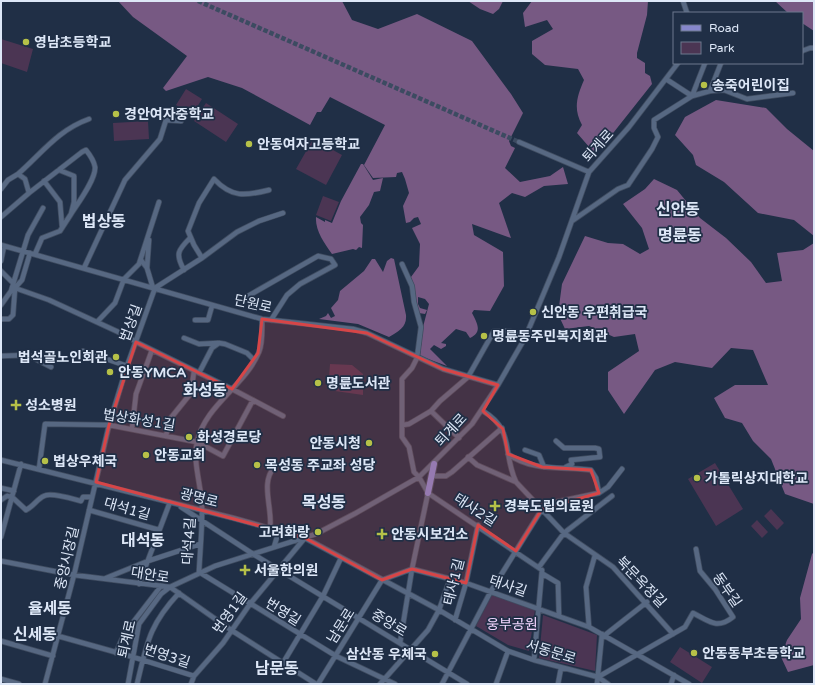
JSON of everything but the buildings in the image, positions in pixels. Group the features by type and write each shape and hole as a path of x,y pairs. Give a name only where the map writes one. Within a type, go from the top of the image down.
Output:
{"main road":[{"path":"428,493 434,464"}],"street":[{"path":"683,1 686,12"},
{"path":"803,51 814,48"},
{"name":"퇴계로","path":"128,684 139,624 161,594 170,587 198,572 324,531 356,514 419,477 434,464 482,411 525,338 572,222 589,172 594,164 620,138 677,64"},
{"path":"692,96 705,64"},
{"path":"710,91 721,64"},
{"path":"666,79 692,96"},
{"path":"572,222 618,189 628,186 658,137 654,128 654,120 692,96 710,91 724,90 747,99 793,93"},
{"path":"1,189 8,180 18,174 54,138 77,123 89,119"},
{"path":"84,268 125,180 160,139 166,120 181,121"},
{"path":"519,142 589,172"},
{"path":"1,218 29,193 84,150 88,152 95,164 93,178 60,231 42,238 33,254 22,280 1,305"},
{"path":"59,170 74,176 74,202 71,214"},
{"path":"18,174 25,179 29,193"},
{"path":"202,258 190,238 188,231 192,219 214,179 223,189 235,194 252,194 268,190"},
{"path":"44,181 60,202 62,226"},
{"path":"97,322 115,303 124,279 134,271 141,260 159,202"},
{"path":"1,319 9,318 13,315 13,283 28,235 43,208"},
{"path":"141,260 147,268 154,288 202,258 237,232 259,221 283,213"},
{"path":"147,268 148,238"},
{"path":"184,270 178,256 179,250 190,238"},
{"path":"1,261 3,246"},
{"name":"단원로","path":"3,246 262,319 353,329 367,333 417,358 468,377 498,385"},
{"path":"248,296 318,256 331,259 335,265 300,284 287,295 271,320"},
{"path":"400,643 412,569 428,493 419,477 414,472 409,447 402,437 402,379 412,368 417,358 421,327 414,302 412,286 402,264"},
{"path":"1,271 13,283"},
{"name":"법상길","path":"96,482 109,424 154,288"},
{"path":"13,290 49,300 97,322 283,416"},
{"path":"195,320 208,320 212,306"},
{"path":"196,442 211,413 254,360 260,347 262,319"},
{"path":"403,425 409,424 431,411 440,400 468,377 494,331 510,331 525,338"},
{"path":"184,338 199,344 225,344 247,353 254,360"},
{"path":"199,373 212,348 219,343"},
{"path":"132,429 136,394 152,350"},
{"path":"83,351 127,366"},
{"path":"1,356 28,355 51,367"},
{"path":"166,436 170,419 191,393 194,371"},
{"name":"법상화성1길","path":"39,468 45,424 109,424 196,442 223,456 253,400"},
{"path":"431,411 458,438"},
{"path":"431,476 446,476 502,428 499,422 482,411"},
{"name":"북문옥정길","path":"502,428 511,472 516,482 564,533 613,566 673,634"},
{"path":"556,441 564,448 599,449 600,457 594,459 571,460 572,464 566,467"},
{"name":"대석4길","path":"196,442 202,511 198,572"},
{"path":"525,450 539,455 544,467"},
{"path":"508,454 521,461 544,467 566,467 591,470 596,478 599,493"},
{"path":"468,458 477,465 516,482"},
{"name":"광명로","path":"1,460 96,482 177,505 305,538 382,580"},
{"path":"1,537 21,464"},
{"path":"274,468 270,473 267,484 272,511 272,529 277,537 274,547"},
{"path":"442,684 491,592 542,509 556,502 599,493 608,487 622,470"},
{"name":"중앙시장길","path":"45,684 74,575 96,482"},
{"path":"1,488 14,491"},
{"name":"태사2길","path":"428,493 539,567 543,574"},
{"path":"1,500 7,496 12,498 26,510 33,507 44,496 49,494 81,501 83,497 92,497"},
{"path":"539,567 564,533 612,496"},
{"path":"139,584 170,502"},
{"name":"중앙로","path":"177,505 253,554 467,684"},
{"name":"대석1길","path":"89,510 159,530"},
{"name":"태사1길","path":"455,620 466,583 478,525"},
{"name":"번영1길","path":"191,684 194,676 223,643 250,604 305,538"},
{"path":"104,579 200,544"},
{"name":"동부길","path":"673,634 685,627 693,613 718,625 725,624 734,617 700,571 696,549"},
{"path":"589,627 586,587 596,555"},
{"path":"283,663 323,596 341,558"},
{"name":"대안로","path":"1,561 74,575 170,587 231,630 317,684"},
{"path":"382,580 412,569"},
{"name":"태사길","path":"412,569 466,583 589,627 639,654 689,684"},
{"name":"번영길","path":"198,572 300,636 336,656 395,684"},
{"path":"534,660 543,574"},
{"name":"태사길","path":"543,574 558,583 559,616"},
{"path":"380,684 428,630 439,610 450,579"},
{"name":"서동문로","path":"382,580 439,610 508,651 561,668 598,677 608,684"},
{"name":"남문로","path":"317,684 336,656 382,580"},
{"path":"116,653 124,634 161,586"},
{"path":"138,684 149,635 166,606 179,593"},
{"path":"596,684 603,634 646,602"},
{"path":"598,677 673,634"},
{"name":"번영3길","path":"58,636 116,653 133,656 194,676"},
{"path":"1,641 53,656"},
{"path":"496,684 508,651"},
{"path":"558,684 561,668"},
{"path":"671,684 674,675"},
{"path":"1,679 19,684"}],"highlighted area":[{"path":"262,319 367,333 443,369 498,385 483,411 503,429 508,454 542,467 591,470 599,493 542,509 516,551 478,525 466,583 412,569 382,580 305,538 96,482 109,425 136,342 232,389 258,353"}],"green space":[{"path":"1,39 33,49 27,72 1,63"},
{"path":"186,89 202,99 192,115 176,105"},
{"path":"206,103 238,124 226,142 194,121"},
{"path":"148,121 149,139 114,141 113,123"},
{"path":"313,139 342,155 326,185 296,169"},
{"path":"323,196 339,202 331,221 316,215"},
{"path":"330,364 352,365 363,374 363,395 328,390"},
{"path":"715,463 743,509 716,526 688,479"},
{"path":"771,509 784,523 777,530 764,516"},
{"path":"757,520 768,532 762,538 751,526"},
{"name":"웅부공원","path":"492,595 535,610 529,651 508,645 476,626"},
{"path":"543,615 597,635 595,671 539,658"},
{"path":"680,647 712,667 702,683 670,662"}],"shaded area":[{"path":"118,1 342,1 352,20 378,29 417,14 472,41 523,113 509,141 511,146 515,148 505,168 520,182 550,176 563,167 568,184 544,186 525,197 512,193 499,203 511,238 472,224 474,235 503,252 504,286 490,311 474,310 472,313 478,327 478,330 474,336 470,338 466,332 456,329 441,343 446,344 446,346 441,349 434,345 430,349 447,366 420,356 423,327 429,304 425,299 418,297 418,304 420,308 427,310 425,314 419,313 415,302 411,277 419,266 420,244 412,228 421,224 418,217 406,223 403,206 409,193 405,179 402,172 397,173 396,177 373,178 364,165 385,125 330,97 321,112 317,112 310,125 242,88 208,77 166,91 163,88 187,56 133,17"},
{"path":"468,1 503,1 499,9 493,14 480,9"},
{"path":"532,1 648,1 647,15 637,58 645,63 645,73 650,76 652,84 610,137 590,158 588,154 590,148 577,133 582,125 579,119 577,102 584,80 578,69 545,65 532,54 532,41 553,29 547,20 525,27 523,13"},
{"path":"775,1 814,1 814,31 803,24 803,12 787,12"},
{"path":"716,100 766,108 787,129 814,151 814,236 794,220 758,213 724,182 696,165 693,155 675,135 685,117"},
{"path":"361,164 363,164 373,180 383,178 380,191 374,192 369,205 360,217 363,225 362,248 359,247 356,250 353,249 332,254 319,232 316,217 325,222 325,220 332,223 341,201"},
{"path":"654,179 677,190 700,218 726,238 751,262 766,283 782,281 777,253 803,250 814,243 814,504 785,494 771,459 753,441 742,423 725,418 714,398 735,385 768,385 753,350 731,348 712,368 675,362 655,370 624,414 608,390 608,372 639,351 635,334 614,337 589,326 565,329 558,314 562,284 585,236 608,243 623,244 640,254 649,249 642,228 623,204 645,189"},
{"path":"391,258 394,259 406,315 404,326 399,331 389,337 358,324 319,319 326,316 328,313 331,318 335,316 331,308 338,300 340,291 364,271 372,259 375,259 383,272 387,261"},
{"path":"814,552 814,665 788,672 781,657 787,640 801,619 800,598 812,554"}],"tunnel":[{"path":"198,1 519,142"}],"place":[{"name":"영남초등학교","path":"26,42"},
{"name":"송죽어린이집","path":"704,85"},
{"name":"경안여자중학교","path":"116,114"},
{"name":"안동여자고등학교","path":"249,144"},
{"name":"신안동 우편취급국","path":"533,312"},
{"name":"명륜동주민복지회관","path":"484,336"},
{"name":"법석골노인회관","path":"116,357"},
{"name":"안동YMCA","path":"110,372"},
{"name":"명륜도서관","path":"318,383"},
{"name":"성소병원","path":"16,405"},
{"name":"화성경로당","path":"189,437"},
{"name":"안동시청","path":"369,443"},
{"name":"안동교회","path":"146,455"},
{"name":"법상우체국","path":"45,461"},
{"name":"목성동 주교좌 성당","path":"257,465"},
{"name":"가톨릭상지대학교","path":"697,478"},
{"name":"경북도립의료원","path":"495,506"},
{"name":"고려화랑","path":"318,532"},
{"name":"안동시보건소","path":"382,534"},
{"name":"서울한의원","path":"245,570"},
{"name":"안동동부초등학교","path":"694,653"},
{"name":"삼산동 우체국","path":"435,654"}],"district":[{"name":"신안동","path":"678,210"},
{"name":"법상동","path":"104,222"},
{"name":"명륜동","path":"680,236"},
{"name":"화성동","path":"205,391"},
{"name":"목성동","path":"324,503"},
{"name":"대석동","path":"143,541"},
{"name":"율세동","path":"50,609"},
{"name":"신세동","path":"35,635"},
{"name":"남문동","path":"277,669"}]}
